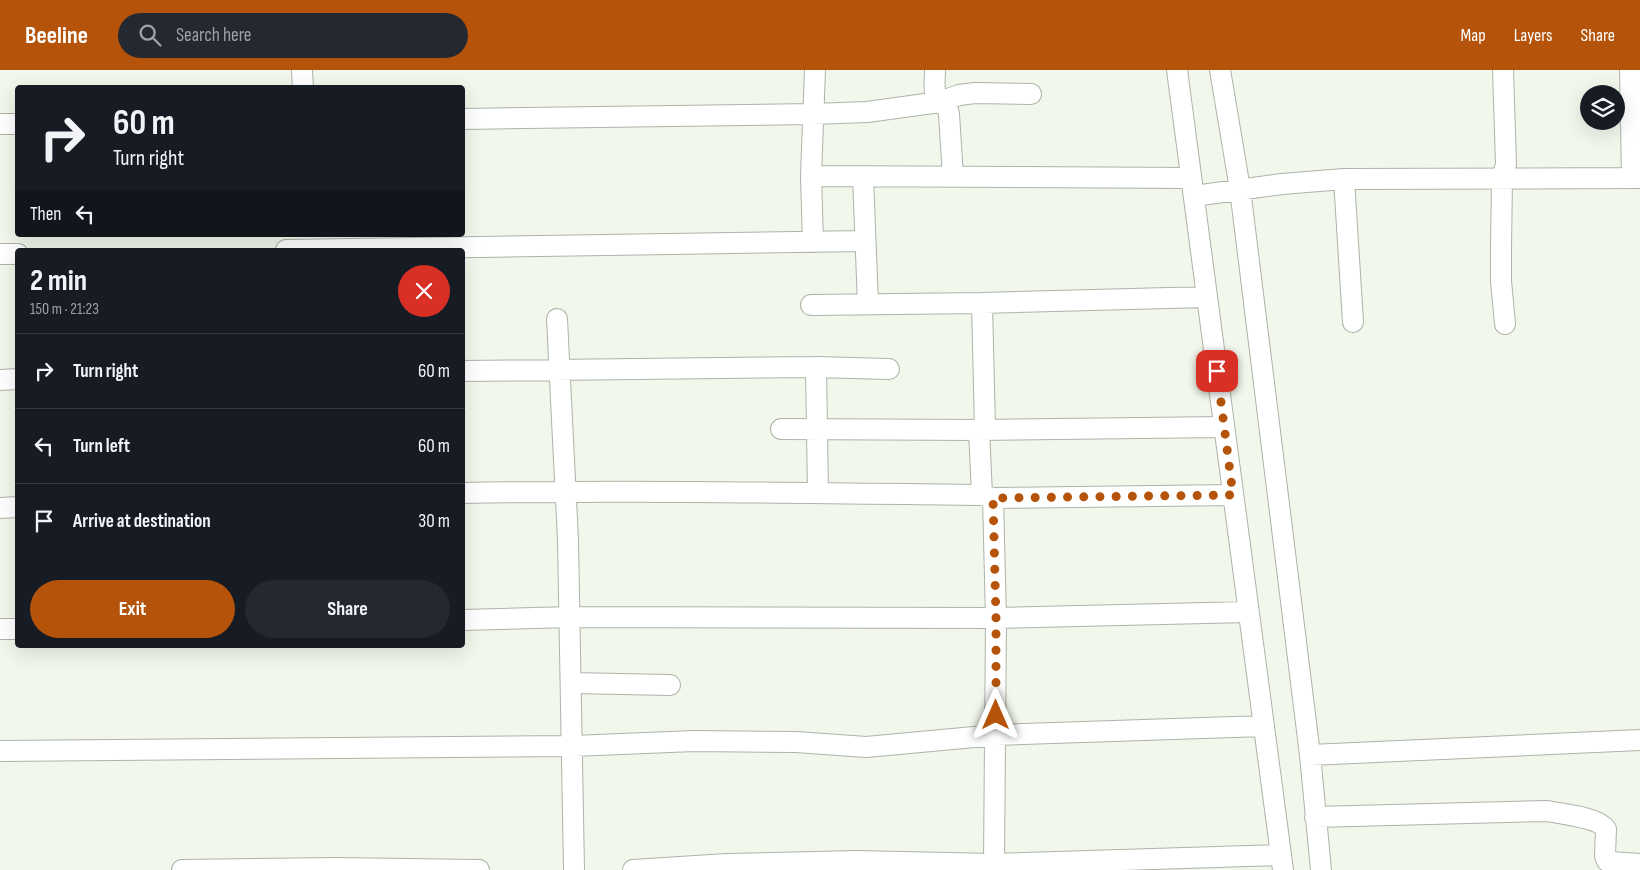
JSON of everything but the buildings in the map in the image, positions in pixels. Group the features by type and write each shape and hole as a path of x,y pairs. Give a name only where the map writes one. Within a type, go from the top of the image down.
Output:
{"street":[{"path":"302,70 303,85"},
{"path":"812,242 811,176 815,70"},
{"path":"935,70 937,99 946,106 949,114 953,178"},
{"path":"633,870 728,864 856,861 1033,866 1282,862 1177,70"},
{"path":"1220,70 1240,190 1310,755 1321,870"},
{"path":"1503,70 1506,164 1502,179 1501,281 1505,324"},
{"path":"811,176 953,178 1240,190 1282,184 1344,179 1636,178 1630,70"},
{"path":"465,119 867,112 940,102 959,95 975,93 1031,94"},
{"path":"0,124 15,124"},
{"path":"863,177 868,304"},
{"path":"1344,179 1353,322"},
{"path":"418,248 865,241"},
{"path":"0,254 15,254"},
{"path":"812,305 1207,297"},
{"path":"982,303 982,430 996,618 994,864"},
{"path":"557,319 570,617 574,870"},
{"path":"816,367 818,493"},
{"path":"465,371 816,367 889,369"},
{"path":"0,380 15,379"},
{"path":"781,429 982,430 1224,427"},
{"path":"465,493 566,491 987,496 1233,495"},
{"path":"0,508 15,507"},
{"path":"465,620 570,617 996,618 1248,612"},
{"path":"0,629 15,629"},
{"path":"571,683 670,685"},
{"path":"0,751 572,746 694,741 796,742 866,747 996,735 1264,726"},
{"path":"1310,755 1640,740"},
{"path":"1316,818 1547,811 1602,824 1606,829 1605,856 1607,860 1610,862 1640,864"},
{"path":"182,870 336,868 479,870"}],"route":[{"path":"996,715 993,498 1233,495 1217,371"}]}
